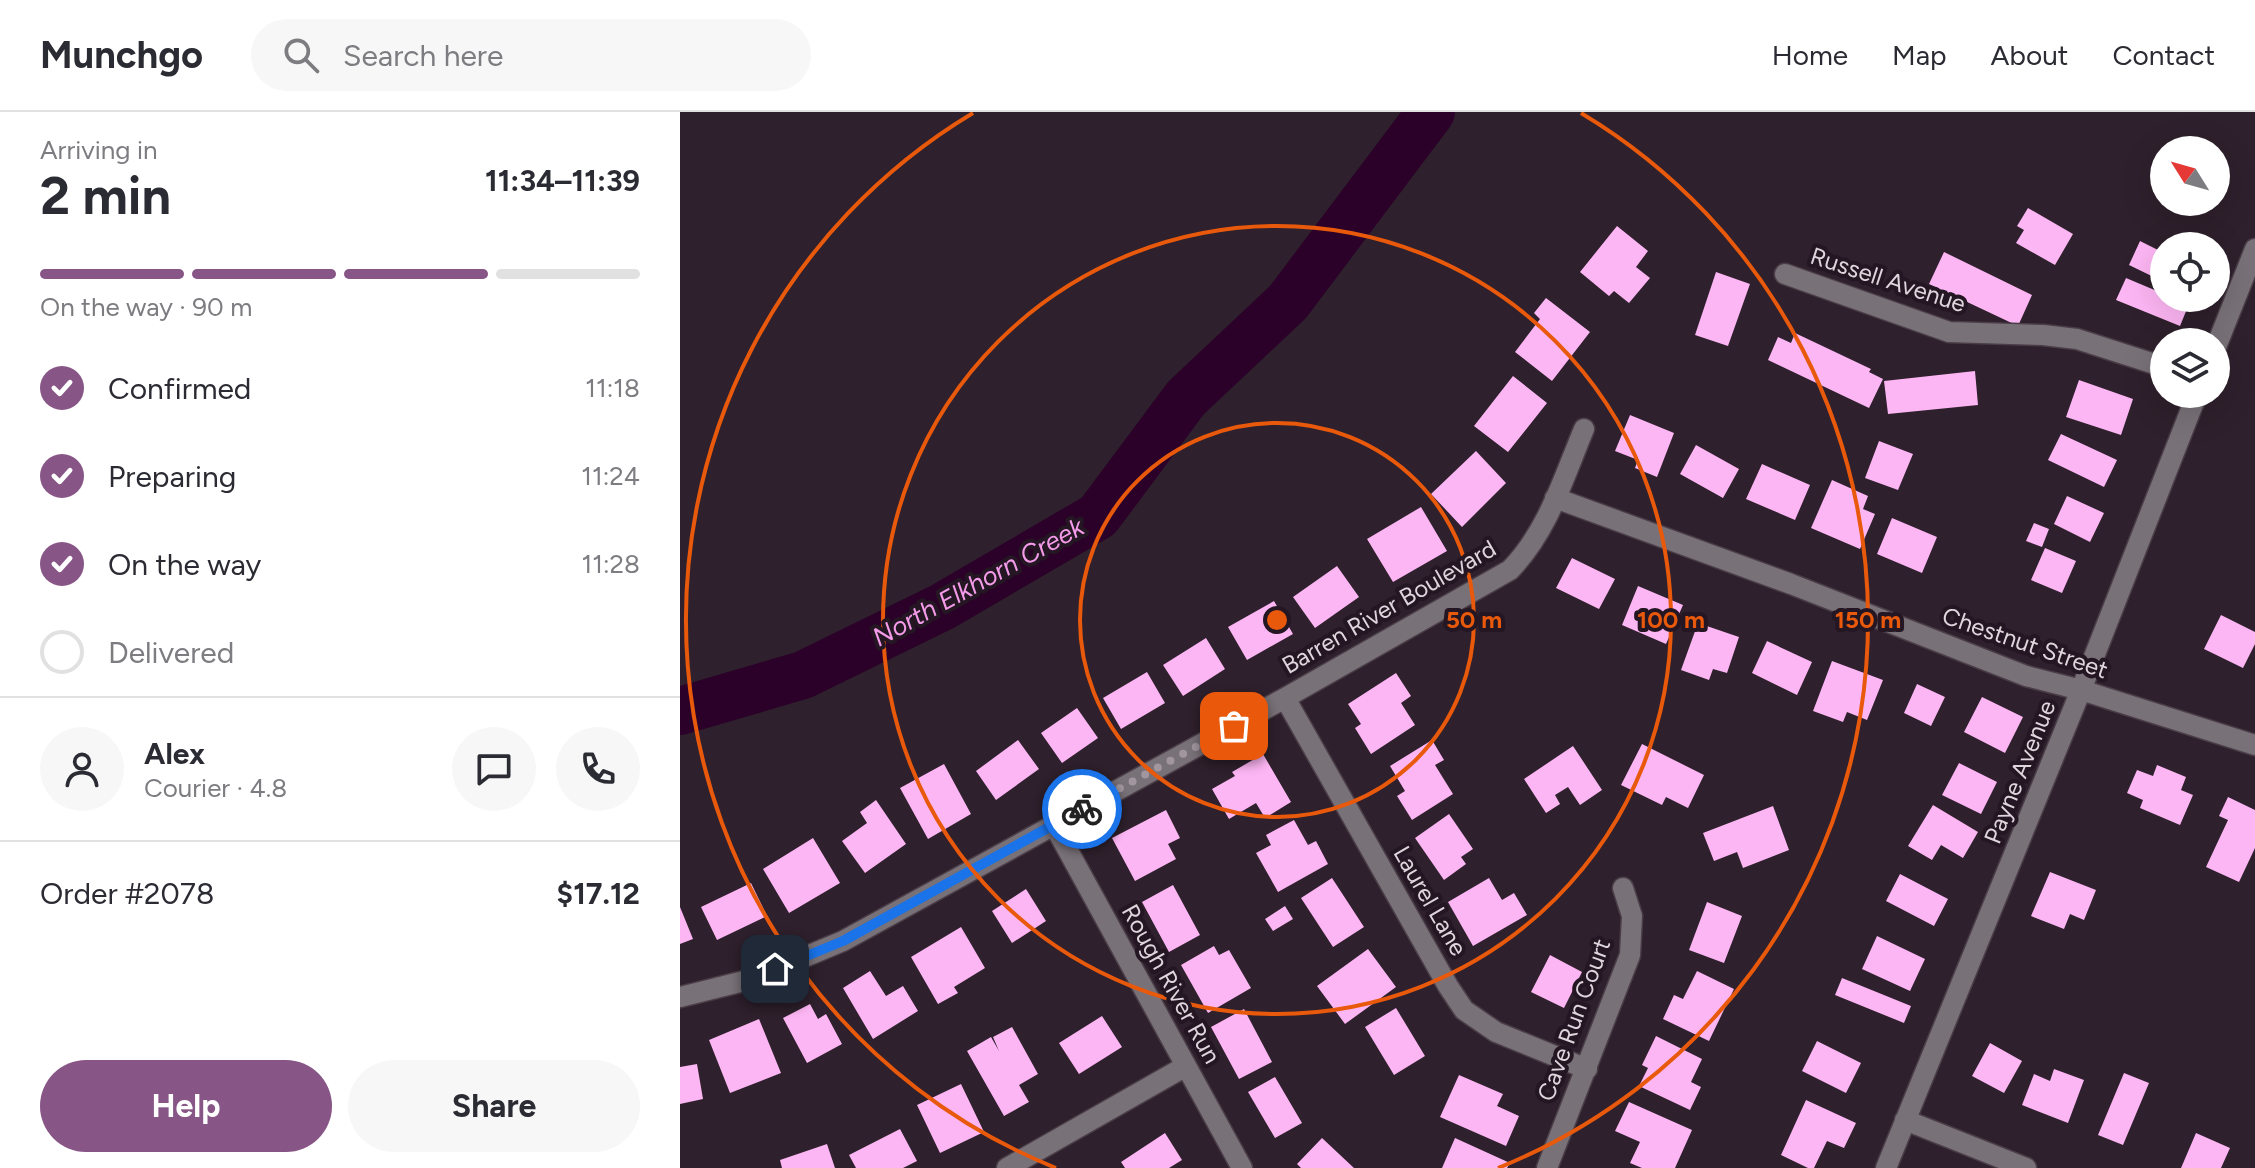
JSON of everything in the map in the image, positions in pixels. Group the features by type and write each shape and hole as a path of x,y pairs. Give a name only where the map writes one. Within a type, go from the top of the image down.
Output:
{"street":[{"path":"2224,328 2255,249"},
{"name":"Russell Avenue","path":"1785,274 1949,332 2077,339 2150,362"},
{"name":"Payne Avenue","path":"1886,1168 2081,690 2192,408"},
{"name":"Barren River Boulevard","path":"680,997 752,979 843,941 1285,698 1510,570 1530,549 1544,525 1584,429"},
{"name":"Chestnut Street","path":"1555,498 1791,584 2026,676 2081,690 2255,745"},
{"name":"Laurel Lane","path":"1285,698 1464,1010 1496,1032 1587,1069"},
{"name":"Rough River Run","path":"1054,825 1242,1168"},
{"name":"Cave Run Court","path":"1547,1168 1630,955 1632,916 1623,888"},
{"path":"1007,1168 1186,1066"},
{"path":"1905,1120 2026,1168"}],"building":[{"path":"2028,208 2073,234 2055,265 2016,243 2024,230 2017,226"},
{"path":"1617,226 1648,251 1636,267 1650,278 1629,303 1614,291 1609,296 1580,272"},
{"path":"2140,241 2150,246 2150,275 2129,265"},
{"path":"1944,252 2032,295 2018,326 1929,284"},
{"path":"1716,272 1750,284 1728,346 1695,335"},
{"path":"2126,278 2150,288 2150,312 2186,312 2180,326 2116,300"},
{"path":"1546,298 1590,332 1552,381 1515,352 1540,319 1534,313"},
{"path":"1795,333 1871,369 1869,372 1883,379 1869,408 1768,360 1778,337 1791,343"},
{"path":"1975,371 1978,405 1888,414 1884,381"},
{"path":"1513,376 1547,403 1508,452 1474,426"},
{"path":"2079,380 2133,399 2121,435 2066,417"},
{"path":"1630,415 1674,433 1657,477 1635,468 1638,460 1615,451"},
{"path":"2061,434 2117,460 2104,487 2048,460"},
{"path":"1879,441 1913,454 1898,490 1865,478"},
{"path":"1696,445 1739,469 1723,498 1680,474"},
{"path":"1476,451 1506,483 1462,527 1431,494"},
{"path":"1762,464 1810,485 1795,520 1746,499"},
{"path":"1832,480 1868,496 1863,509 1875,514 1860,549 1811,528"},
{"path":"2067,496 2104,513 2090,542 2054,524"},
{"path":"1421,507 1447,551 1393,582 1367,539"},
{"path":"1892,518 1937,537 1922,573 1877,554"},
{"path":"2034,523 2049,529 2042,547 2026,541"},
{"path":"2045,548 2076,561 2062,593 2031,580"},
{"path":"1572,558 1615,579 1599,609 1556,588"},
{"path":"1337,566 1359,597 1315,628 1293,597"},
{"path":"1638,586 1683,605 1666,644 1622,625"},
{"path":"1274,601 1293,634 1247,660 1228,627"},
{"path":"2221,615 2255,632 2255,644 2243,668 2204,649"},
{"path":"1698,623 1739,637 1727,673 1713,669 1709,680 1681,670"},
{"path":"1206,638 1225,669 1183,696 1163,665"},
{"path":"1767,641 1812,662 1797,695 1752,673"},
{"path":"1832,661 1883,680 1867,720 1847,712 1843,722 1813,711"},
{"path":"1147,672 1165,703 1121,729 1103,698"},
{"path":"1396,673 1411,696 1401,703 1415,725 1371,754 1355,728 1361,724 1348,704"},
{"path":"1917,684 1945,697 1931,726 1904,713"},
{"path":"1982,697 2023,717 2005,753 1964,732"},
{"path":"1077,708 1098,738 1062,763 1041,733"},
{"path":"1018,740 1039,769 996,800 976,771"},
{"path":"1432,740 1444,760 1435,765 1453,794 1412,820 1397,796 1405,791 1390,766"},
{"path":"1642,744 1704,775 1688,808 1666,797 1662,805 1621,785"},
{"path":"1573,746 1602,790 1580,805 1568,787 1555,795 1560,804 1546,813 1524,779"},
{"path":"1263,754 1291,802 1265,818 1256,803 1229,819 1212,789 1235,776 1232,772"},
{"path":"1959,763 1997,782 1981,814 1942,795"},
{"path":"944,764 971,814 928,839 900,788"},
{"path":"2157,765 2186,777 2181,790 2193,795 2180,825 2140,808 2143,800 2127,793 2137,770 2153,776"},
{"path":"2228,797 2255,810 2255,848 2239,882 2206,867 2228,820 2219,816"},
{"path":"876,800 906,844 865,873 842,841 867,823 860,812"},
{"path":"1933,805 1978,832 1963,858 1941,845 1932,860 1908,846"},
{"path":"1773,806 1789,850 1743,868 1737,852 1714,861 1703,833"},
{"path":"1166,810 1180,838 1168,844 1176,859 1135,881 1112,838"},
{"path":"1449,814 1473,849 1461,857 1466,864 1444,880 1415,838"},
{"path":"1294,820 1308,845 1316,841 1328,864 1278,892 1256,853 1271,845 1266,835"},
{"path":"813,838 840,883 789,913 763,869"},
{"path":"2050,872 2096,890 2084,920 2070,914 2064,929 2031,916"},
{"path":"1900,874 1948,899 1934,926 1886,901"},
{"path":"1332,878 1364,927 1333,947 1301,898"},
{"path":"1489,878 1502,900 1514,893 1527,915 1473,946 1448,902"},
{"path":"751,883 767,916 717,940 701,907"},
{"path":"1173,885 1200,935 1169,952 1142,902"},
{"path":"1026,889 1046,921 1012,943 992,911"},
{"path":"1707,902 1742,916 1724,963 1689,950"},
{"path":"1285,906 1293,919 1273,931 1265,919"},
{"path":"680,907 693,939 680,944"},
{"path":"961,927 985,968 954,987 958,993 938,1004 911,957"},
{"path":"1877,936 1925,959 1910,991 1862,969"},
{"path":"1214,946 1219,955 1229,950 1251,988 1208,1013 1181,965"},
{"path":"1368,949 1396,987 1345,1024 1317,986"},
{"path":"1550,955 1582,972 1564,1008 1531,992"},
{"path":"870,971 886,996 903,986 918,1011 873,1039 843,988"},
{"path":"1697,971 1734,989 1709,1041 1663,1019 1674,995 1683,999"},
{"path":"1842,978 1911,1006 1904,1023 1835,995"},
{"path":"810,1004 818,1019 826,1014 842,1044 807,1063 783,1018"},
{"path":"1396,1008 1425,1056 1394,1075 1365,1027"},
{"path":"1244,1009 1272,1062 1239,1079 1211,1027"},
{"path":"1102,1016 1122,1047 1079,1074 1059,1043"},
{"path":"759,1019 781,1073 730,1093 709,1040"},
{"path":"1012,1027 1038,1074 1019,1085 1029,1102 1004,1116 967,1051 991,1037 999,1051 993,1037"},
{"path":"1656,1036 1702,1059 1691,1082 1701,1087 1690,1110 1639,1086 1648,1068 1642,1065"},
{"path":"1817,1041 1861,1063 1846,1093 1802,1071"},
{"path":"1990,1043 2022,1061 2004,1093 1972,1076"},
{"path":"697,1064 703,1099 680,1104 680,1067"},
{"path":"2054,1069 2084,1080 2068,1123 2022,1105 2034,1074 2050,1081"},
{"path":"2124,1073 2149,1083 2123,1145 2098,1135"},
{"path":"1459,1075 1503,1094 1497,1106 1519,1116 1506,1146 1440,1117"},
{"path":"1275,1077 1302,1123 1275,1138 1248,1092"},
{"path":"961,1084 984,1132 940,1153 917,1105"},
{"path":"1806,1100 1856,1123 1844,1148 1827,1141 1814,1168 1781,1155"},
{"path":"1629,1102 1692,1130 1675,1168 1642,1168 1630,1163 1640,1142 1615,1131"},
{"path":"900,1129 917,1161 903,1168 856,1168 849,1155"},
{"path":"1165,1133 1182,1160 1169,1168 1125,1168 1121,1162"},
{"path":"2196,1133 2230,1148 2221,1168 2181,1168"},
{"path":"1322,1138 1354,1168 1301,1168 1297,1164"},
{"path":"1455,1138 1510,1163 1507,1168 1442,1168"},
{"path":"827,1144 835,1168 782,1168 780,1160"}],"waterway":[{"name":"North Elkhorn Creek","path":"680,711 803,675 942,607 1098,516 1186,398 1288,302 1431,112"}],"way so far":[{"path":"1082,809 1234,726"}],"route":[{"path":"775,969 843,941 1082,809"}]}
